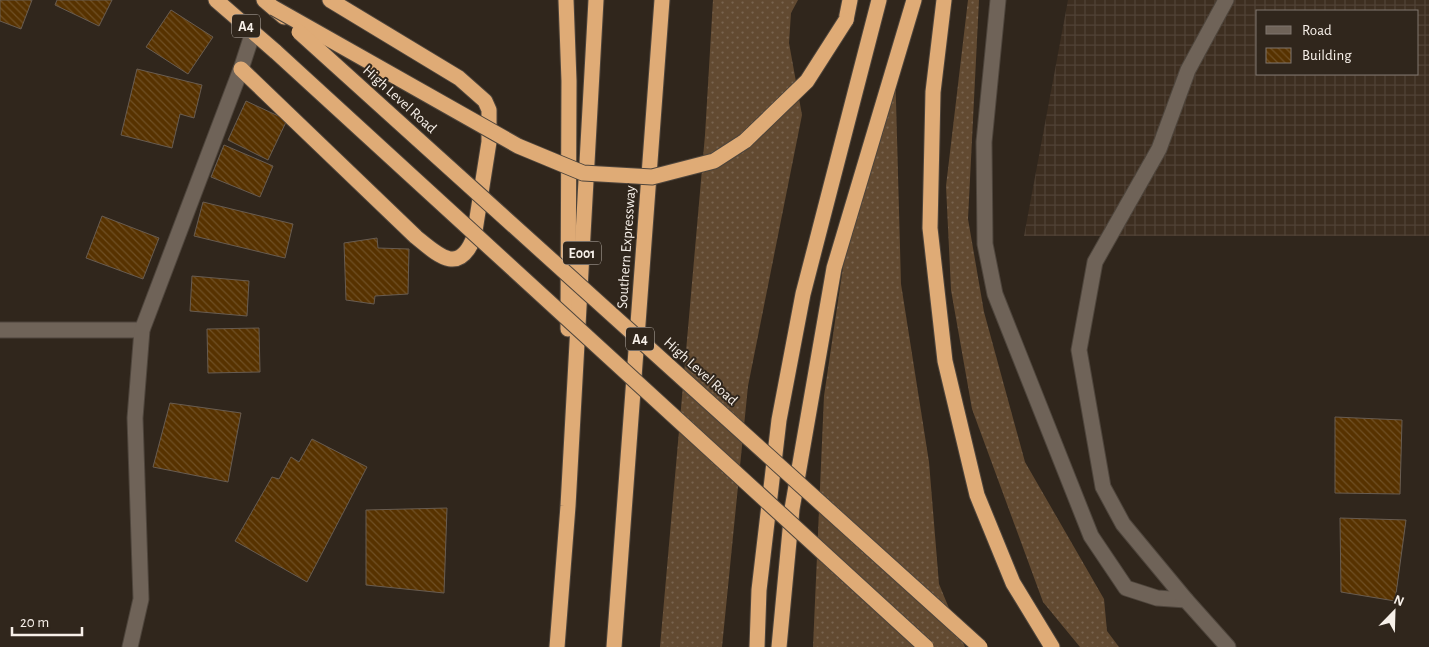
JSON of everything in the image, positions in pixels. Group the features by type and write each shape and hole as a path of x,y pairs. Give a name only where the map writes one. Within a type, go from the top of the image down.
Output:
{"highway":[{"name":"A4","path":"216,0 276,52 926,647"},
{"path":"241,69 416,237 447,258 454,260 465,255 474,238 489,142 489,110 485,101 459,78 330,0"},
{"path":"566,0 569,81 568,506"},
{"name":"E001","path":"557,647 568,506 596,0"},
{"name":"Southern Expressway","path":"614,647 662,0"},
{"path":"269,4 518,146 582,173 652,177 714,161 744,141 807,81 846,20 850,0"},
{"path":"757,647 760,590 778,430 790,362 803,294 879,0"},
{"path":"779,647 792,509 834,268 914,0"},
{"path":"944,0 934,92 930,228 945,361 977,494 1013,583 1052,647"},
{"name":"High Level Road","path":"269,4 980,647"}],"street":[{"path":"998,0 984,142 985,244 995,294 1091,536 1126,588 1157,598 1186,600"},
{"path":"1226,0 1188,70 1160,149 1095,262 1078,350 1103,487 1123,524 1228,647"},
{"path":"130,647 141,599 135,418 142,330 241,69 253,32"},
{"path":"0,330 142,330"}],"shaded area":[{"path":"713,0 798,0 791,13 789,43 802,115 748,386 722,647 660,647 705,135"},
{"path":"968,0 979,0 968,219 984,312 1025,462 1104,599 1107,631 1119,647 1080,647 1043,602 972,409 951,290 946,186"},
{"path":"1068,0 1429,0 1429,236 1024,236"},
{"path":"895,64 901,284 929,462 939,584 965,647 813,647 824,396 853,199"}],"building":[{"path":"0,0 32,0 21,29 0,21"},
{"path":"57,0 112,0 99,26 55,5"},
{"path":"171,10 213,37 188,74 146,47"},
{"path":"137,69 202,85 194,118 180,114 172,148 121,135"},
{"path":"246,101 287,120 268,160 228,140"},
{"path":"224,145 273,166 260,197 211,177"},
{"path":"203,202 293,224 285,258 194,236"},
{"path":"102,216 159,238 143,279 86,258"},
{"path":"377,238 378,248 409,249 408,294 375,296 374,304 346,300 344,243"},
{"path":"192,276 249,281 247,316 190,311"},
{"path":"259,328 260,372 208,373 207,329"},
{"path":"170,403 241,413 228,482 153,467"},
{"path":"1335,417 1402,420 1400,494 1335,493"},
{"path":"312,439 367,467 307,582 235,541 272,477 279,479 291,457 299,462"},
{"path":"447,508 444,593 366,585 366,510"},
{"path":"1340,518 1406,520 1395,601 1341,592"}]}
